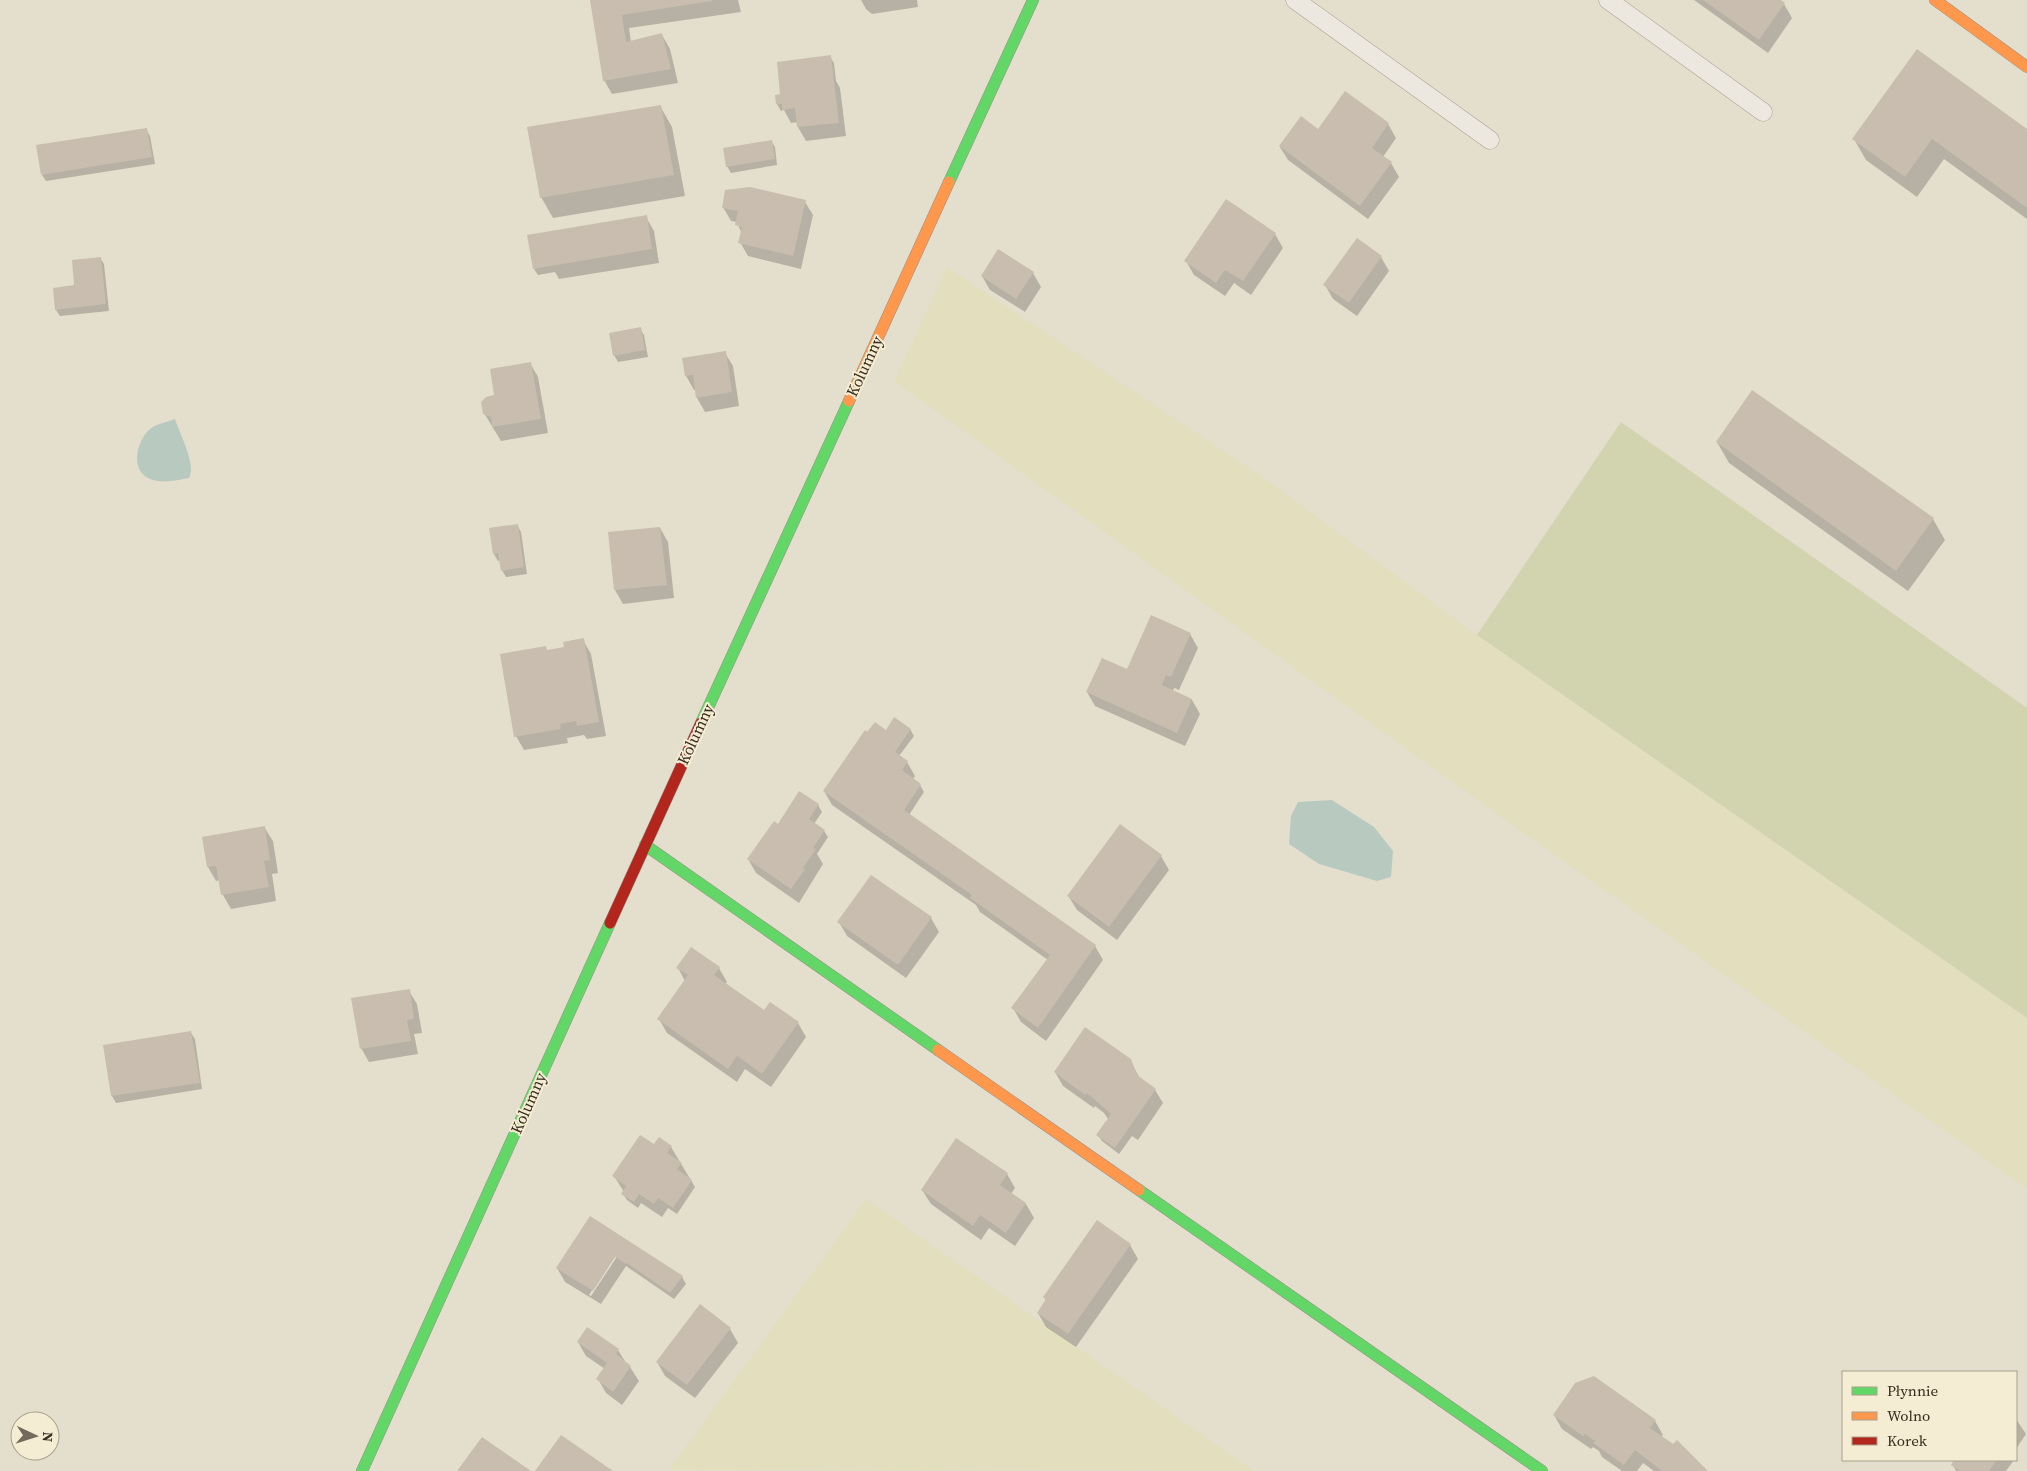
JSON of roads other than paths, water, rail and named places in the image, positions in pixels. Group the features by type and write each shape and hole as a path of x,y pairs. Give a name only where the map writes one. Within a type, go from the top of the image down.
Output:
{"street":[{"name":"Kolumny","path":"362,1471 645,844 1033,0"},
{"path":"1935,0 2027,67"},
{"path":"645,844 1542,1471"}],"lane":[{"path":"1295,0 1490,140"},
{"path":"1608,0 1762,112"}]}
